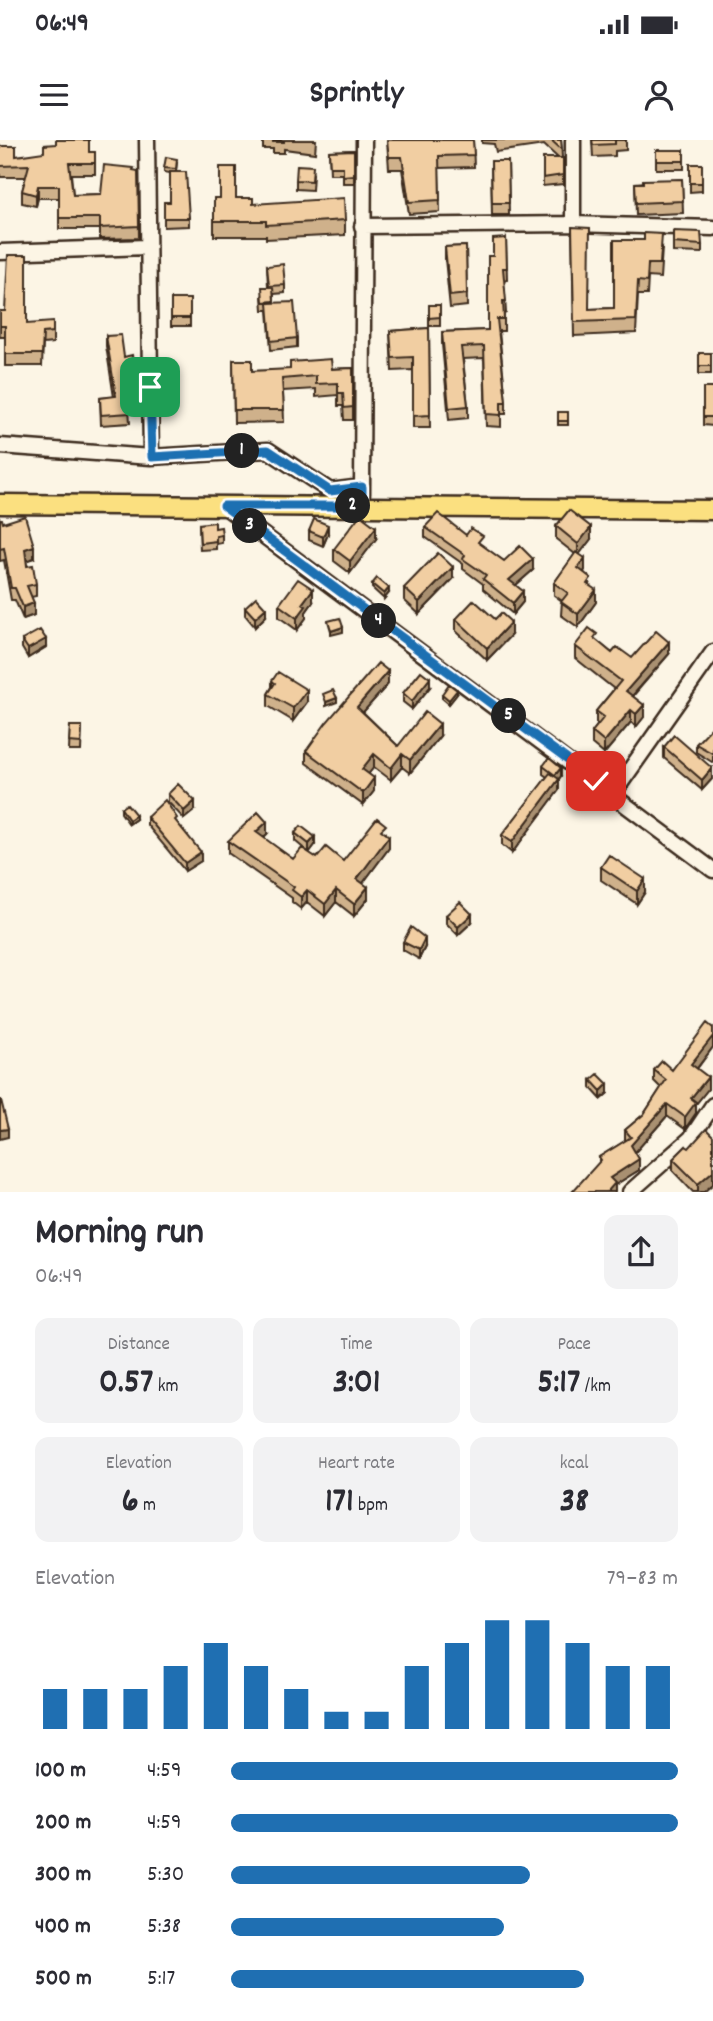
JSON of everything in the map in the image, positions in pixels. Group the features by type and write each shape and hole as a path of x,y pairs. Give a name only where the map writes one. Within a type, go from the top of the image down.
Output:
{"main road":[{"path":"0,504 713,510"}],"street":[{"path":"147,140 152,457"},
{"path":"362,506 364,140"},
{"path":"573,140 573,224"},
{"path":"362,226 573,224 713,228"},
{"path":"0,252 147,247"},
{"path":"0,446 152,457 268,450 330,491 362,487"},
{"path":"224,506 713,870"},
{"path":"613,793 713,652"},
{"path":"630,1192 691,1138 713,1105"}],"building":[{"path":"56,140 89,140 89,152 95,152 95,163 69,163 73,195 101,194 104,165 134,168 133,170 138,171 139,226 100,228 100,218 59,218 59,186 38,186 36,195 22,191 29,165 0,166 0,146 16,146 16,156 44,152 44,145 56,144"},
{"path":"387,140 473,140 474,155 439,156 440,200 409,202 402,157 389,157"},
{"path":"551,140 561,140 562,150"},
{"path":"592,140 615,140 615,144 593,145"},
{"path":"354,150 354,175 343,176 343,167 330,167 329,151"},
{"path":"656,150 684,150 684,161 656,161"},
{"path":"166,157 177,159 176,169 164,168"},
{"path":"543,158 563,158 563,175 543,178"},
{"path":"491,161 508,161 509,203 492,203"},
{"path":"690,164 702,164 702,183 690,183"},
{"path":"297,165 313,166 312,181 296,180"},
{"path":"220,167 236,167 236,198 253,198 253,204 344,198 345,220 266,225 266,221 214,221 214,198 220,198"},
{"path":"170,172 186,172 189,218 164,218 164,202 170,202"},
{"path":"682,179 683,201 636,203 635,183 643,183 643,180"},
{"path":"572,227 590,228 589,309 614,308 614,240 644,240 644,233 662,234 660,264 648,264 647,282 638,281 636,320 574,322"},
{"path":"673,231 701,232 702,245 673,243"},
{"path":"506,238 507,268 503,268 506,301 503,301 504,319 497,319 506,402 501,402 501,415 486,414 484,346 461,347 468,406 449,408 442,332 488,330 488,256 493,256 493,239"},
{"path":"466,246 467,294 450,296 445,247"},
{"path":"8,255 27,255 27,324 53,322 53,332 43,333 42,354 5,354 5,326 0,326 0,311 5,311"},
{"path":"283,264 285,285 269,286 267,266"},
{"path":"262,287 273,287 274,301 263,302"},
{"path":"171,299 190,299 190,318 171,318"},
{"path":"294,302 297,338 271,341 268,303"},
{"path":"429,305 440,305 440,317 429,318"},
{"path":"429,328 430,415 413,416 413,357 392,358 390,331"},
{"path":"121,335 124,357 132,355 136,381 127,383 130,413 101,415 100,398 116,396 106,336"},
{"path":"699,353 711,353 711,366 699,366"},
{"path":"331,359 332,369 353,368 353,407 344,408 343,393 338,393 338,383 316,384 316,376 282,379 284,410 234,410 233,360 252,360 252,371 290,369 290,362"},
{"path":"703,388 713,388 713,417 703,417"},
{"path":"558,412 568,412 568,421 558,421"},
{"path":"569,510 591,527 578,544 556,526"},
{"path":"438,513 466,535 471,528 483,536 478,542 504,561 520,546 533,559 509,580 523,591 513,603 483,579 486,575 463,559 465,555 425,527"},
{"path":"360,515 376,527 350,561 334,549"},
{"path":"25,516 34,546 25,549 27,566 33,565 36,584 27,586 34,603 23,607 15,588 11,588 4,548 0,549 0,519 3,523"},
{"path":"314,519 328,525 323,537 309,531"},
{"path":"215,522 215,528 221,527 222,535 216,536 216,541 200,543 199,524"},
{"path":"576,552 585,558 578,568 591,578 587,584 596,590 578,614 561,602 568,593 554,583"},
{"path":"438,553 453,567 419,602 404,588"},
{"path":"377,578 389,588 384,594 372,584"},
{"path":"298,579 313,589 302,604 306,606 297,618 279,605"},
{"path":"256,597 266,608 255,618 245,607"},
{"path":"474,600 495,619 501,613 511,622 487,648 456,619"},
{"path":"340,618 343,627 331,631 328,621"},
{"path":"589,628 597,634 594,638 612,653 617,647 632,658 656,631 669,642 626,691 644,705 636,714 631,710 604,742 592,732 604,717 596,711 621,681 575,646"},
{"path":"40,630 46,639 28,649 22,640"},
{"path":"378,663 388,671 357,707 398,746 425,712 440,724 410,760 402,754 391,768 374,754 362,769 374,778 363,793 306,751 326,723"},
{"path":"421,671 430,678 412,701 403,693"},
{"path":"278,672 307,690 293,708 268,694"},
{"path":"449,684 457,690 449,700 442,694"},
{"path":"333,690 337,698 326,702 323,694"},
{"path":"70,726 82,726 81,743 69,742"},
{"path":"713,726 713,753 712,753 696,744"},
{"path":"674,735 712,768 702,780 664,747"},
{"path":"549,758 561,768 555,775 543,766"},
{"path":"550,773 559,779 512,842 502,835"},
{"path":"178,784 195,801 184,811 168,794"},
{"path":"165,800 177,818 175,820 201,852 185,863 147,817"},
{"path":"127,804 136,815 129,820 121,808"},
{"path":"258,812 267,822 256,832 293,859 302,848 317,858 326,847 343,861 377,818 386,825 381,830 389,836 357,879 368,887 354,904 336,890 325,904 307,890 301,897 292,890 294,887 228,841"},
{"path":"301,826 315,837 309,844 295,833"},
{"path":"609,855 645,879 637,891 601,867"},
{"path":"460,902 472,914 458,927 446,915"},
{"path":"411,927 425,938 419,950 403,942"},
{"path":"707,1023 713,1028 713,1036 691,1064 708,1077 691,1098 696,1102 685,1117 667,1104 631,1145 639,1159 610,1178 615,1183 607,1192 572,1192 601,1160 599,1157 631,1137 625,1130 644,1114 666,1080 654,1070 662,1061 672,1070"},
{"path":"598,1074 608,1084 601,1091 591,1080"},
{"path":"1,1100 8,1129 0,1130"},
{"path":"706,1129 713,1136 713,1171 698,1184 673,1159 686,1146 689,1148"}],"route":[{"path":"150,387 152,457 268,450 330,491 362,487 362,506 224,506 596,781"}]}
